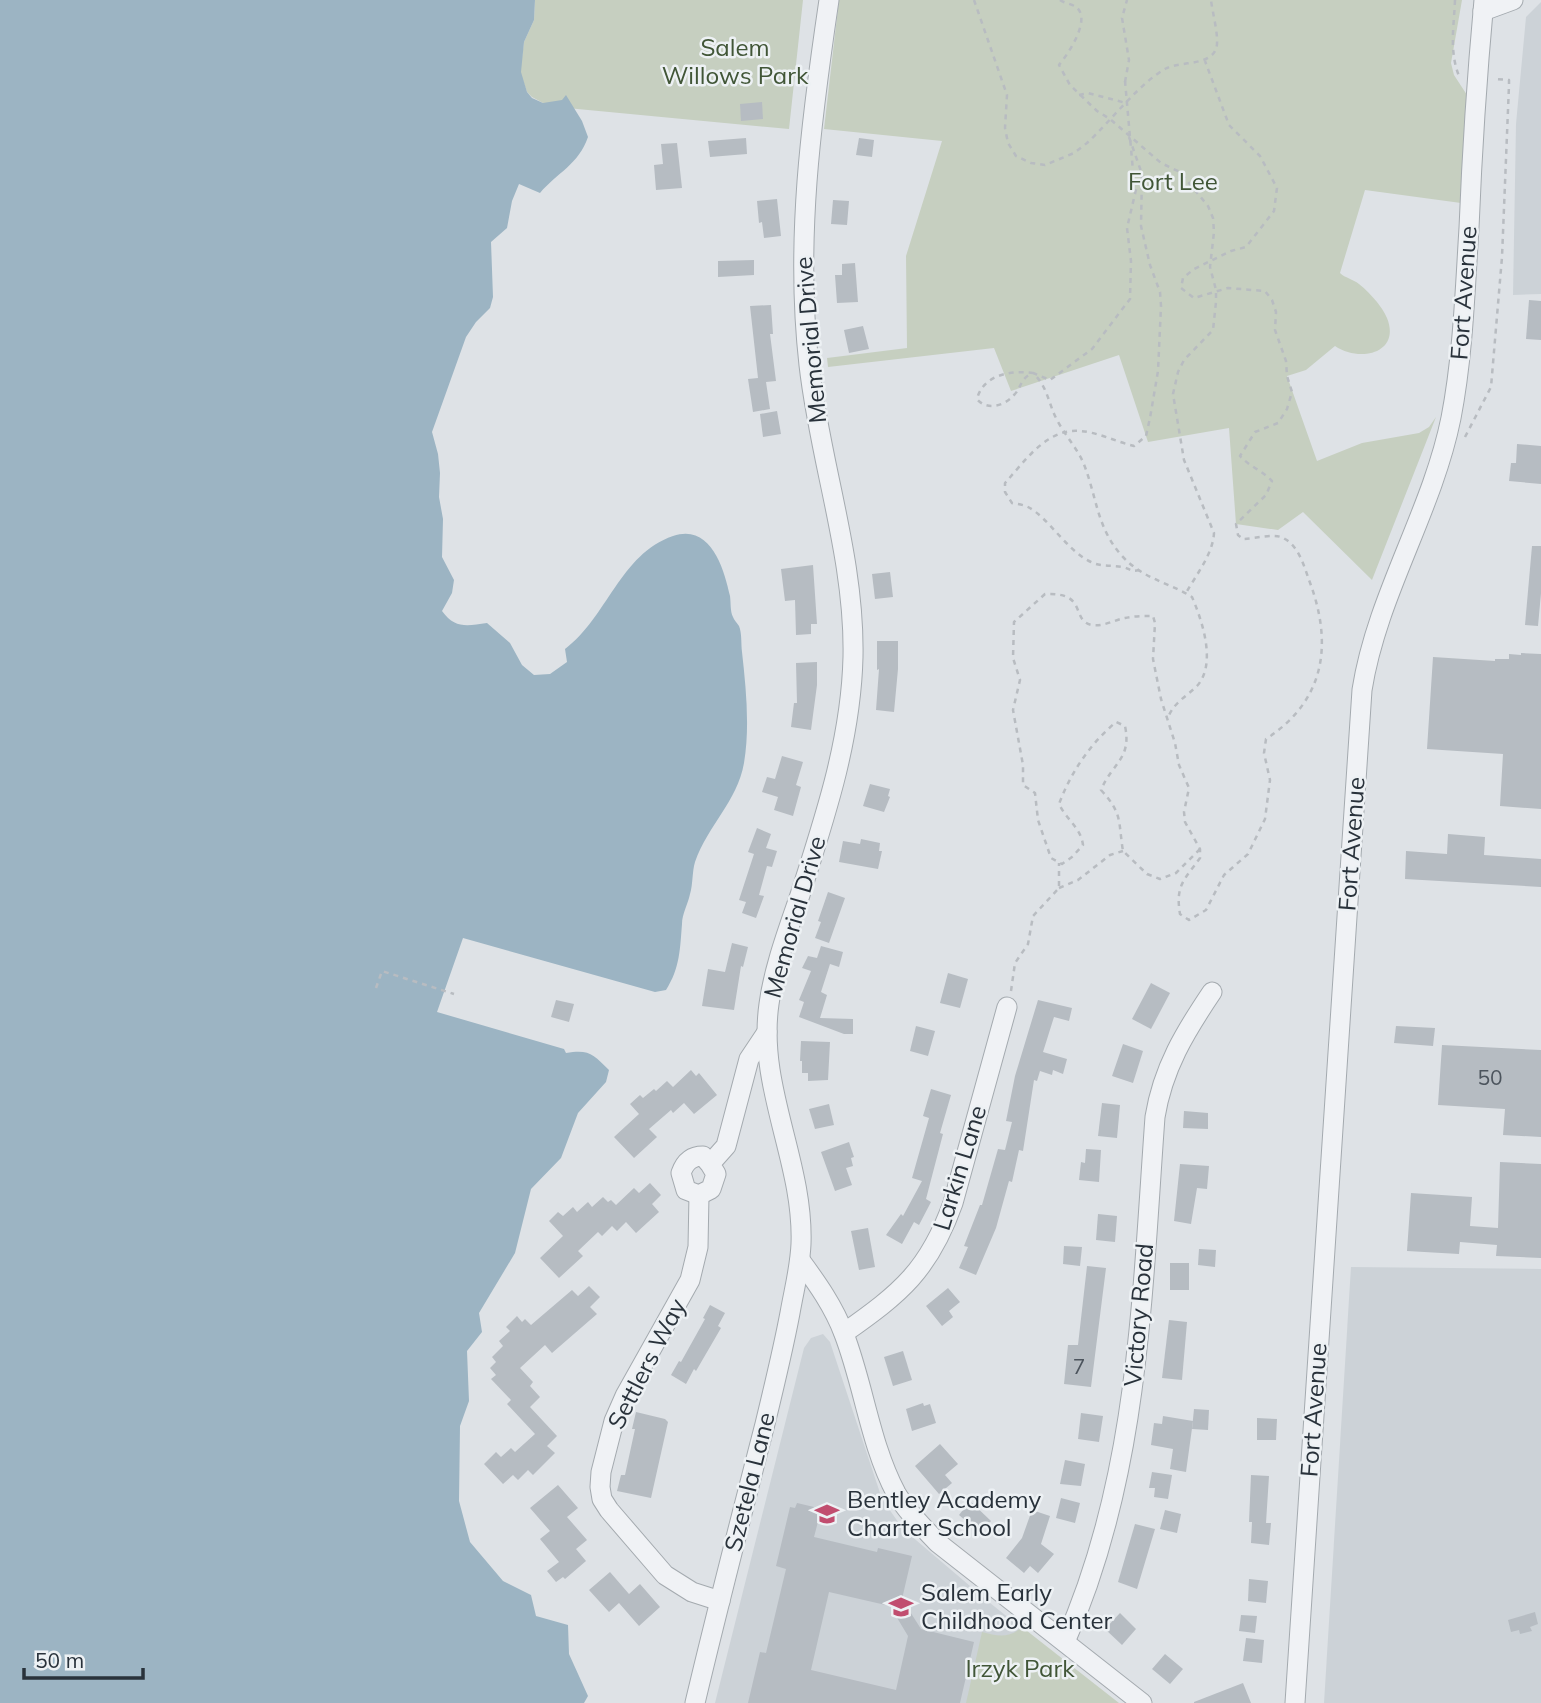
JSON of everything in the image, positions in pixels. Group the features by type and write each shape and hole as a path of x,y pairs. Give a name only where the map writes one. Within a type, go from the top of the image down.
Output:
{"street":[{"name":"Memorial Drive","path":"800,1260 797,1189 767,1059 769,1004 841,758 850,695 853,637 849,591 813,399 803,288 806,179 829,0"},
{"path":"1483,5 1513,0"},
{"name":"Fort Avenue","path":"1295,1703 1362,690 1377,622 1434,476 1451,418 1465,309 1476,84 1483,5"},
{"name":"Victory Road","path":"1065,1642 1086,1592 1099,1550 1130,1412 1137,1362 1155,1116 1159,1094 1173,1055 1212,992"},
{"name":"Larkin Lane","path":"844,1333 897,1294 914,1277 930,1256 943,1231 1007,1007"},
{"name":"Settlers Way","path":"720,1601 692,1592 665,1575 609,1510 602,1499 600,1486 604,1460 619,1408 690,1280 698,1247 699,1195 711,1189 715,1182 716,1174 710,1164 726,1146 749,1059 767,1032"},
{"path":"699,1195 686,1191 681,1173 685,1163 695,1156 703,1156 710,1164"},
{"path":"800,1260 825,1297 844,1333 884,1465 897,1494 914,1519 938,1542 1142,1703"},
{"name":"Szetela Lane","path":"695,1703 784,1343 800,1260"}],"path":[{"path":"974,0 1007,96 1005,128 1008,143 1016,156 1031,163 1045,165 1080,148 1167,68 1180,63 1205,61 1216,50 1217,45 1211,0"},
{"path":"1059,0 1076,7 1081,14 1081,26 1059,65 1062,75 1079,95 1161,163 1180,172 1208,206 1213,218 1210,261 1216,292 1213,330 1184,360 1173,394 1184,460 1214,533 1214,539 1202,565 1186,593"},
{"path":"1032,373 1022,379 1015,394 1005,402 988,407 980,404 977,399 981,386 987,380 1004,374 1032,373 1050,380 1093,349 1130,299 1132,270 1127,220 1138,181 1133,171 1126,103 1125,81 1129,60 1122,18 1127,0"},
{"path":"1455,0 1452,35 1454,63 1460,79"},
{"path":"1200,849 1175,873 1160,879 1147,874 1123,851 1119,816 1101,790 1105,779 1126,751 1128,737 1125,726 1116,722 1103,733 1074,770 1059,804 1082,835 1083,845 1062,864 1051,858 1038,820 1035,793 1023,785 1023,765 1013,710 1020,680 1013,657 1014,622 1045,594 1058,593 1067,596 1076,603 1083,621 1090,625 1101,625 1123,618 1153,616 1156,623 1153,659 1161,699 1179,765 1189,788 1184,812 1185,822 1200,849 1200,858 1182,880 1178,893 1180,914 1189,920 1206,909 1224,876 1248,854 1258,835 1265,819 1270,780 1264,753 1266,739 1284,728 1304,705 1319,674 1324,643 1318,605 1300,556 1287,540 1277,536 1243,539 1238,535 1236,524 1266,495 1272,481 1249,466 1240,456 1255,432 1278,423 1287,409 1292,393 1286,361 1275,330 1276,312 1272,300 1265,291 1228,288 1194,298 1181,288 1183,278 1194,269 1231,251 1246,247 1257,236 1274,211 1277,188 1260,156 1229,125 1205,61"},
{"path":"1464,440 1491,387 1502,257 1509,80"},
{"path":"1079,95 1097,95 1126,103"},
{"path":"1128,135 1137,153 1142,174 1141,226 1150,265 1160,292 1158,371 1146,436 1134,446 1081,431 1064,431 1050,437 1040,446 1005,483 1005,492 1013,503 1028,507 1036,513 1088,561 1122,567 1133,572 1139,570"},
{"path":"1032,373 1045,386 1056,419 1082,461 1100,523 1122,556 1152,580 1192,597 1199,613 1207,655 1204,677 1171,709 1168,718"},
{"path":"1007,1007 1014,963 1028,944 1033,916 1059,888 1078,880 1110,855 1123,851"},
{"path":"1059,863 1059,888"},
{"path":"376,988 382,971 454,994"}],"shaded area":[{"path":"1541,2 1541,294 1513,295 1516,124 1526,17"},
{"path":"1351,1267 1541,1269 1541,1703 1324,1703"},
{"name":"Bentley Academy Charter School","path":"823,1334 830,1342 882,1499 903,1529 990,1603 1116,1703 715,1703 804,1348 811,1338"}],"green space":[{"name":"Salem Willows Park","path":"535,0 803,0 789,129 567,108 543,103 527,92 520,72 524,42 534,20"},
{"name":"Fort Lee","path":"839,0 1462,0 1451,63 1454,75 1467,95 1461,203 1365,190 1340,273 1359,284 1379,304 1390,330 1388,340 1376,352 1366,354 1356,354 1335,346 1306,370 1287,376 1317,461 1362,443 1419,433 1429,427 1436,417 1372,580 1303,512 1278,530 1236,524 1229,428 1148,442 1119,355 1011,391 994,348 828,367 827,358 907,348 906,256 942,141 824,129"},
{"name":"Irzyk Park","path":"1022,1627 1119,1703 966,1703 982,1632 1008,1635"}],"water":[{"path":"0,0 535,0 534,20 524,42 521,72 527,92 532,98 543,103 562,100 566,95 582,121 588,137 573,161 540,193 519,184 512,201 507,228 491,242 493,297 490,308 466,337 432,432 440,473 442,557 454,580 452,593 442,611 457,623 487,623 510,643 522,665 534,675 550,674 567,662 565,649 580,636 640,557 673,536 697,536 714,551 724,573 732,615 740,629 747,722 746,749 740,777 695,862 691,890 682,920 678,958 666,990 655,992 463,938 437,1012 564,1049 566,1053 585,1052 609,1070 606,1082 578,1113 561,1158 531,1189 515,1253 479,1313 482,1332 467,1351 469,1401 460,1426 459,1501 470,1542 503,1581 531,1595 536,1616 568,1625 569,1654 588,1696 584,1703 0,1703"}],"building":[{"path":"762,102 763,119 741,121 740,104"},
{"path":"746,138 747,154 710,157 708,141"},
{"path":"859,138 874,140 872,157 856,155"},
{"path":"677,143 682,188 656,190 654,165 663,164 661,144"},
{"path":"777,199 781,236 764,238 762,222 759,223 757,201"},
{"path":"833,200 849,201 847,225 831,224"},
{"path":"754,260 754,275 718,277 718,261"},
{"path":"855,263 858,302 837,303 835,275 842,275 842,264"},
{"path":"1529,300 1541,301 1541,340 1526,339"},
{"path":"771,305 773,334 770,334 776,381 766,382 770,409 753,412 748,379 758,378 750,306"},
{"path":"863,326 869,349 849,353 844,330"},
{"path":"777,411 781,434 763,437 760,414"},
{"path":"1517,444 1541,446 1541,484 1509,481 1511,463 1516,463"},
{"path":"1532,546 1541,546 1538,626 1525,625"},
{"path":"813,565 817,624 811,624 811,634 796,635 795,600 785,601 781,569"},
{"path":"890,572 893,597 875,599 872,574"},
{"path":"877,641 898,641 894,712 876,710 879,669 877,670"},
{"path":"1509,654 1541,654 1541,809 1500,806 1503,754 1427,749 1433,657 1495,661 1509,659"},
{"path":"817,662 811,730 791,727 794,703 797,703 796,663"},
{"path":"782,756 803,762 796,785 801,787 793,816 774,810 778,797 762,792 767,777 775,779"},
{"path":"870,784 890,789 884,812 863,806"},
{"path":"757,828 771,834 766,848 777,851 772,867 767,866 759,895 764,896 756,918 742,913 746,902 739,900 754,854 748,852"},
{"path":"1448,834 1485,837 1484,855 1541,859 1541,887 1405,879 1406,851 1447,854"},
{"path":"861,839 880,843 879,851 882,851 878,869 839,862 843,841 860,844"},
{"path":"828,892 845,898 829,943 815,938"},
{"path":"732,943 748,947 743,967 741,966 734,1010 702,1006 708,969 725,972"},
{"path":"821,946 843,952 839,967 830,964 821,992 827,995 820,1018 853,1019 853,1034 844,1034 799,1017 804,1002 799,1000 811,971 802,968 808,956 817,958"},
{"path":"948,973 968,979 960,1008 940,1003"},
{"path":"1151,983 1170,993 1151,1029 1132,1019"},
{"path":"556,1000 574,1004 569,1022 551,1017"},
{"path":"1038,1000 1072,1008 1069,1021 1054,1017 1043,1052 1067,1059 1063,1074 1053,1070 1052,1075 1040,1071 1037,1081 1034,1080 1023,1151 1019,1150 1012,1182 1009,1181 996,1228 976,1275 959,1268 968,1247 964,1246 982,1205 998,1149 1005,1150 1012,1122 1006,1121 1015,1076"},
{"path":"916,1026 935,1031 928,1056 910,1051"},
{"path":"1396,1026 1435,1028 1433,1046 1394,1043"},
{"path":"801,1041 830,1042 828,1080 808,1081 808,1073 802,1073"},
{"path":"1123,1044 1143,1051 1133,1083 1112,1076"},
{"path":"1442,1045 1541,1050 1541,1137 1503,1135 1505,1109 1438,1105"},
{"path":"691,1070 696,1076 699,1073 717,1095 694,1114 684,1103 673,1113 671,1110 649,1129 657,1137 634,1158 614,1137 639,1114 630,1104 640,1095 643,1098 654,1089 656,1091 667,1081 673,1087"},
{"path":"931,1089 951,1095 926,1199 931,1202 919,1225 914,1222 902,1244 886,1235 901,1214 903,1216 922,1181 912,1178 929,1118 923,1116"},
{"path":"1102,1103 1120,1105 1117,1138 1098,1136"},
{"path":"829,1104 834,1125 815,1129 809,1109"},
{"path":"1184,1111 1208,1113 1208,1129 1183,1128"},
{"path":"849,1142 854,1157 851,1158 853,1166 846,1168 852,1185 835,1191 821,1152"},
{"path":"1086,1149 1101,1150 1099,1182 1079,1180 1081,1162 1085,1163"},
{"path":"1500,1162 1541,1164 1541,1258 1496,1256 1497,1245 1460,1242 1459,1254 1407,1251 1411,1193 1472,1197 1470,1226 1498,1228"},
{"path":"1180,1164 1209,1166 1207,1189 1197,1188 1191,1224 1174,1221"},
{"path":"650,1183 661,1195 652,1204 659,1212 636,1233 626,1222 617,1231 612,1226 602,1236 598,1232 578,1251 583,1256 559,1278 540,1258 563,1236 549,1221 558,1212 563,1216 573,1207 577,1212 588,1202 592,1207 603,1197 616,1205 634,1188 639,1193"},
{"path":"1098,1214 1117,1216 1115,1242 1096,1240"},
{"path":"868,1228 875,1267 859,1270 851,1231"},
{"path":"1064,1246 1082,1247 1080,1266 1063,1264"},
{"path":"1199,1249 1216,1250 1215,1267 1198,1265"},
{"path":"1170,1263 1189,1263 1189,1290 1170,1290"},
{"path":"1087,1266 1106,1268 1091,1387 1064,1384 1068,1345 1078,1345"},
{"path":"589,1286 600,1297 590,1307 597,1314 552,1353 545,1345 520,1368 533,1382 530,1386 540,1397 530,1407 557,1436 547,1446 555,1453 533,1475 528,1470 518,1480 513,1475 503,1484 484,1464 496,1452 501,1457 511,1448 515,1452 535,1434 507,1404 511,1400 491,1379 496,1375 490,1368 496,1362 492,1357 503,1346 499,1341 510,1331 506,1327 517,1316 522,1322 525,1319 531,1325 572,1290 578,1296"},
{"path":"948,1288 960,1302 949,1311 953,1317 942,1326 926,1306"},
{"path":"710,1305 725,1313 718,1326 721,1328 686,1384 671,1375 705,1319 703,1318"},
{"path":"1169,1320 1187,1322 1182,1380 1162,1378"},
{"path":"903,1351 912,1380 893,1386 884,1357"},
{"path":"923,1403 924,1406 930,1404 936,1423 912,1431 906,1409"},
{"path":"1194,1409 1209,1410 1208,1430 1192,1429"},
{"path":"636,1412 668,1422 651,1498 617,1491 621,1475 625,1475"},
{"path":"1081,1413 1103,1416 1099,1442 1078,1439"},
{"path":"1163,1416 1193,1421 1186,1472 1170,1469 1173,1449 1151,1445 1154,1423 1162,1424"},
{"path":"1257,1418 1277,1419 1276,1440 1257,1440"},
{"path":"940,1444 958,1464 945,1475 952,1483 939,1494 915,1466"},
{"path":"1065,1460 1085,1464 1081,1486 1060,1484"},
{"path":"1152,1472 1172,1475 1168,1499 1154,1497 1155,1488 1149,1488"},
{"path":"1251,1475 1269,1476 1266,1523 1271,1523 1269,1545 1251,1543"},
{"path":"558,1485 578,1508 567,1517 587,1540 576,1549 586,1561 565,1579 563,1577 556,1582 547,1571 559,1562 540,1539 550,1531 530,1508"},
{"path":"1061,1498 1080,1503 1075,1523 1056,1518"},
{"path":"970,1501 991,1521 980,1533 959,1515"},
{"path":"797,1503 814,1507 812,1512 820,1514 814,1537 877,1552 878,1548 912,1556 902,1599 921,1629 974,1642 960,1703 748,1703 760,1652 766,1653 786,1569 776,1566 790,1507 795,1508","holes":["829,1592 890,1606 908,1636 896,1690 811,1670"]},
{"path":"1032,1510 1050,1516 1041,1544 1054,1554 1038,1573 1030,1566 1024,1573 1006,1558 1022,1538"},
{"path":"1165,1510 1181,1514 1177,1533 1160,1529"},
{"path":"1135,1524 1155,1529 1137,1589 1118,1582"},
{"path":"610,1572 629,1594 640,1584 660,1607 639,1626 619,1603 609,1612 589,1590"},
{"path":"1249,1579 1268,1581 1266,1603 1248,1601"},
{"path":"1535,1612 1538,1624 1530,1627 1532,1631 1520,1634 1519,1630 1511,1632 1508,1620"},
{"path":"1120,1613 1136,1629 1122,1645 1105,1629"},
{"path":"1241,1615 1257,1616 1255,1633 1239,1631"},
{"path":"1246,1638 1264,1640 1262,1663 1243,1661"},
{"path":"1165,1654 1183,1669 1170,1684 1152,1669"},
{"path":"1243,1683 1251,1703 1194,1703 1194,1702"}],"place":[{"name":"Bentley Academy Charter School","path":"827,1514"},
{"name":"Salem Early Childhood Center","path":"901,1607"}]}
